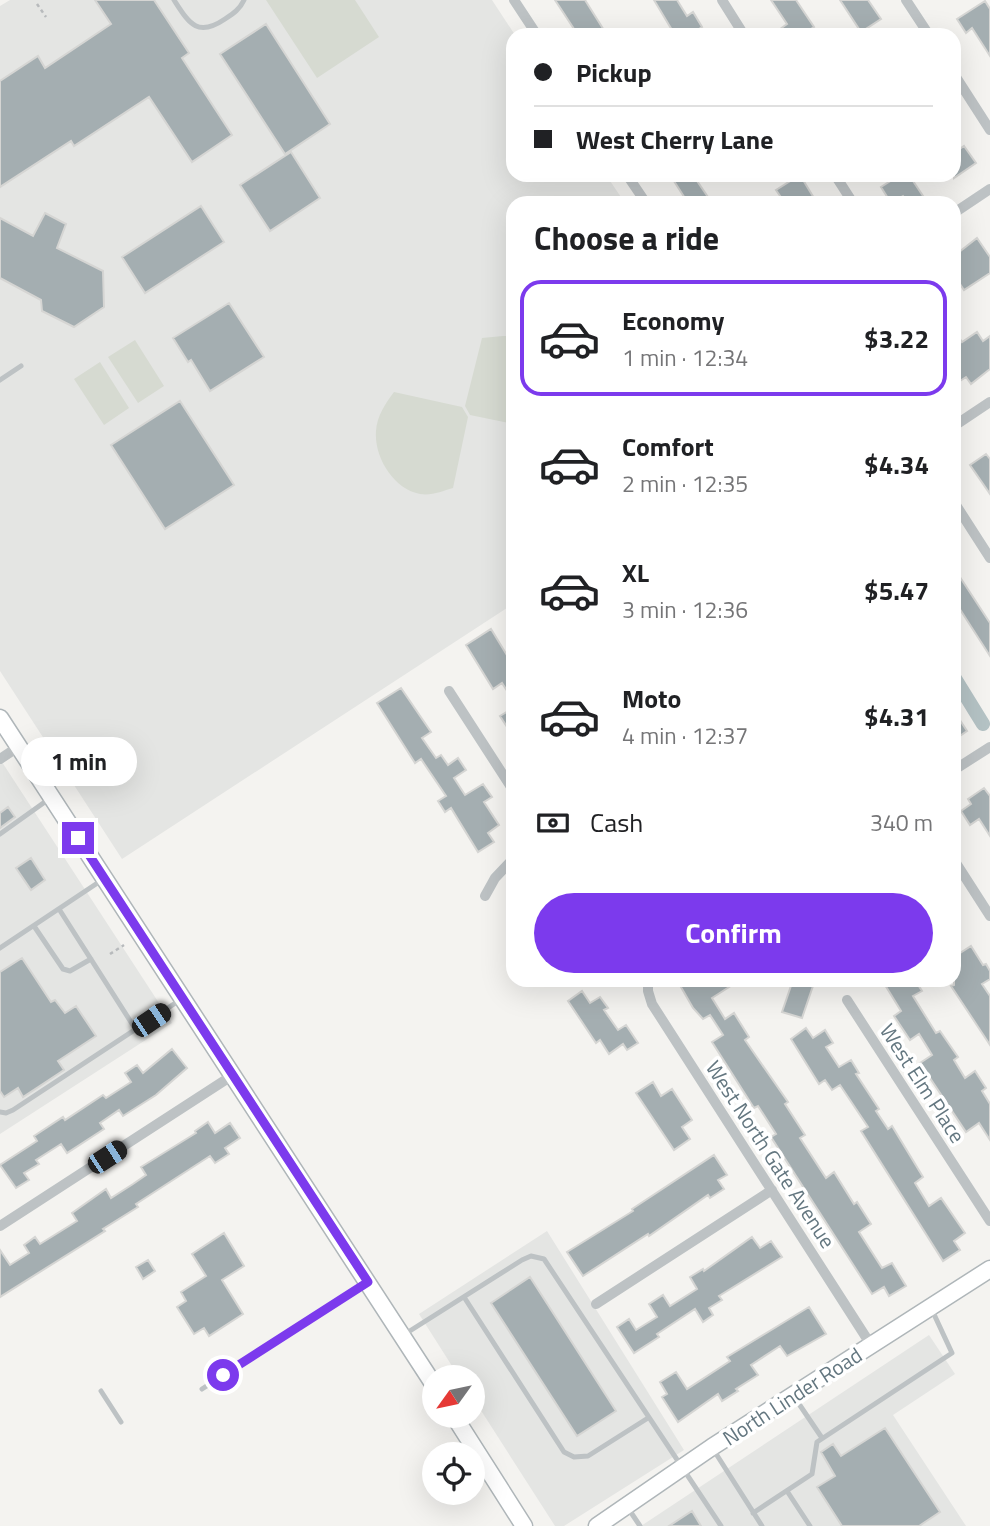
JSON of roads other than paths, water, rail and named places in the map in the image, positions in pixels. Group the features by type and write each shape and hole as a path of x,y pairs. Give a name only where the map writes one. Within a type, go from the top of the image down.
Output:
{"main road":[{"path":"0,718 422,1367"},
{"name":"North Linder Road","path":"597,1526 712,1447 990,1269"},
{"path":"462,1428 524,1526"}],"street":[{"path":"514,0 532,28"},
{"path":"722,0 740,28"},
{"path":"906,0 924,28"},
{"path":"961,85 990,130"},
{"path":"961,208 990,189"},
{"path":"961,421 990,402"},
{"path":"961,513 990,558"},
{"path":"449,691 506,779"},
{"path":"0,759 18,747"},
{"path":"961,766 990,747"},
{"path":"485,896 495,878 506,866"},
{"path":"961,871 990,916"},
{"name":"West North Gate Avenue","path":"648,987 652,1004 871,1345"},
{"name":"West Elm Place","path":"847,1000 990,1221"},
{"path":"0,1226 233,1075"},
{"path":"596,1304 772,1190"}],"lane":[{"path":"174,0 188,22 199,28 214,26 240,9 244,0"},
{"path":"0,380 21,366"},
{"path":"0,834 51,797"},
{"path":"0,948 104,878"},
{"path":"59,909 136,1030"},
{"path":"34,926 63,969 70,971 91,959"},
{"path":"0,1112 6,1114 13,1110 182,999"},
{"path":"402,1336 531,1256 544,1259 721,1526"},
{"path":"202,1389 368,1282"},
{"path":"464,1297 564,1452 575,1458 588,1456 648,1418"},
{"path":"753,1513 812,1474 817,1442 822,1438 953,1353 931,1307"},
{"path":"101,1391 121,1422"},
{"path":"793,1395 822,1438"},
{"path":"712,1447 762,1526"},
{"path":"787,1491 810,1526"},
{"path":"626,1506 640,1526"}],"waterway":[{"path":"961,688 983,724"}]}
